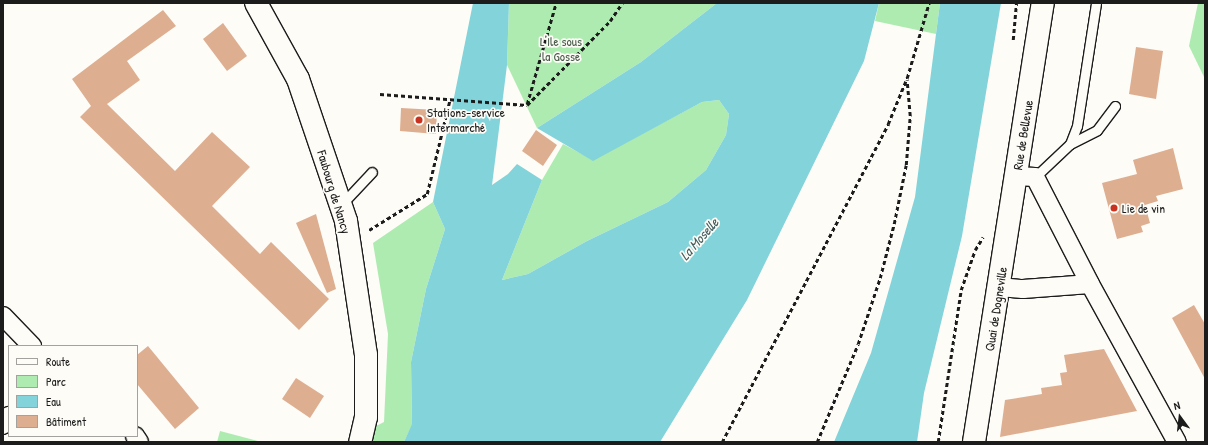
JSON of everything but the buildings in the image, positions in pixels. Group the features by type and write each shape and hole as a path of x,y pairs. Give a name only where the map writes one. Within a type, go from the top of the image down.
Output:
{"main road":[{"name":"Faubourg de Nancy","path":"256,3 298,79 346,221 366,355 366,417 360,442"},
{"name":"Rue de Bellevue","path":"1026,177 1043,3"},
{"name":"Quai de Dogneville","path":"974,442 999,287 1026,177"}],"street":[{"name":"Rue de Bellevue","path":"1026,177 1090,284 1177,442"},
{"path":"999,287 1023,289 1090,284"},
{"path":"3,316 31,345"}],"lane":[{"path":"1070,144 1077,126 1096,3"},
{"path":"1026,177 1070,144 1097,130 1115,106"},
{"path":"340,206 372,172"}],"path":[{"path":"527,104 556,3"},
{"path":"380,94 527,104 610,21 622,3"},
{"path":"722,442 888,124 907,78 929,3"},
{"path":"816,442 858,344 880,278 894,224 906,165 910,116 907,78"},
{"path":"368,231 427,194 450,99"},
{"path":"938,442 961,290 975,250 986,232"}],"green space":[{"name":"L'Ile sous la Gosse","path":"509,3 717,3 641,62 537,128 507,65"},
{"path":"879,3 940,3 936,34 875,21"},
{"path":"1198,3 1205,3 1205,79 1189,46"},
{"path":"719,100 729,114 726,135 706,170 668,202 587,241 528,274 502,280 542,180 563,144 593,160 702,102"},
{"path":"433,202 445,229 426,289 411,362 412,425 404,442 345,442 384,422 388,334 373,243"},
{"path":"220,431 262,442 217,442"}],"water":[{"name":"La Moselle","path":"473,3 509,3 507,65 492,185 508,174 517,164 542,180 502,280 528,274 587,241 668,202 706,170 726,135 729,114 719,100 702,102 593,161 537,128 641,62 717,3 879,3 864,61 747,300 660,442 404,442 412,424 411,362 426,289 445,229 433,202"},
{"path":"940,3 1001,3 962,236 924,393 917,442 834,442 871,353 915,197"}],"place":[{"name":"Stations-service Intermarché","path":"419,120"},
{"name":"Lie de vin","path":"1114,208"}]}
